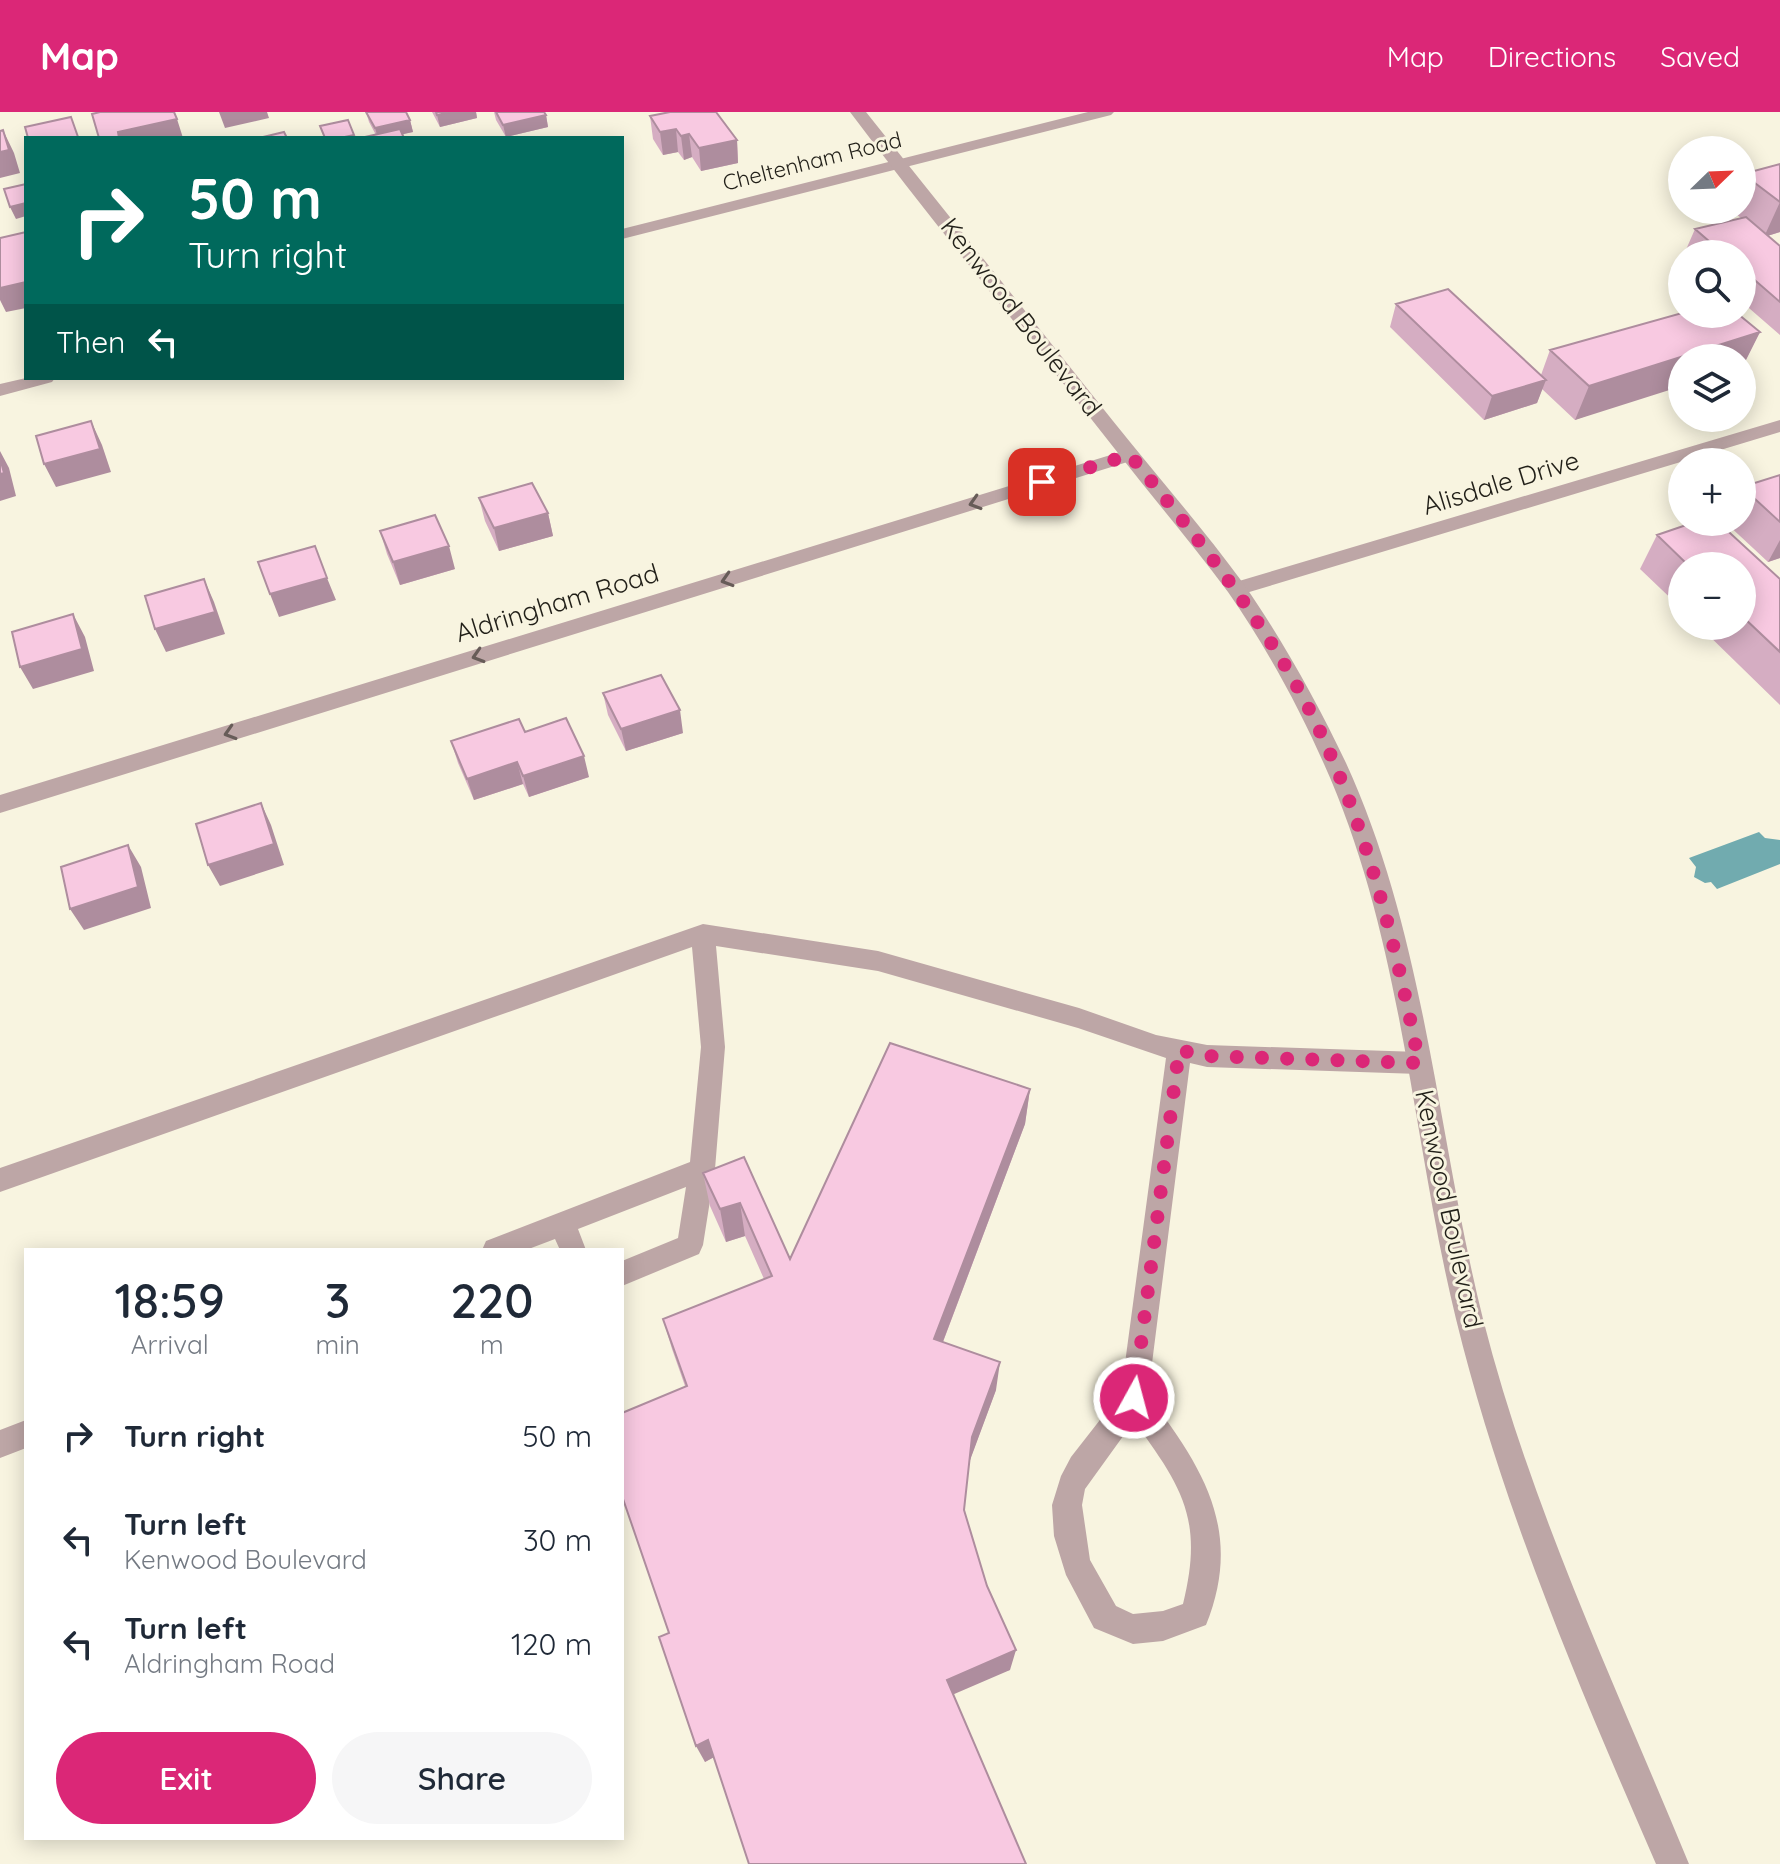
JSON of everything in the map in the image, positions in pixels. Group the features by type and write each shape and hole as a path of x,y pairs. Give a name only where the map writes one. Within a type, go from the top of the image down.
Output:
{"street":[{"name":"Kenwood Boulevard","path":"858,112 1236,589 1280,656 1320,732 1344,786 1375,872 1419,1063 1473,1333 1530,1518 1599,1698 1673,1864"},
{"name":"Cheltenham Road","path":"624,233 1106,112"},
{"path":"0,390 38,380"},
{"name":"Alisdale Drive","path":"1236,589 1780,426"},
{"name":"Aldringham Road","path":"0,804 1130,455"},
{"path":"0,1180 703,934 878,961 1207,1056 1419,1063"},
{"path":"624,1273 690,1245 702,1169 713,1047 703,934"},
{"path":"1134,1398 1192,1478 1204,1510 1206,1550 1203,1587 1195,1614 1163,1626 1133,1629 1105,1617 1087,1589 1076,1565 1069,1536 1067,1505 1071,1486 1081,1467 1134,1398 1179,1050"},
{"path":"500,1248 702,1169"},
{"path":"563,1224 572,1248"},
{"path":"0,1444 24,1435"}],"water":[{"path":"1759,832 1765,838 1780,840 1780,864 1717,889 1711,882 1705,883 1694,877 1696,867 1689,858"}],"building":[{"path":"174,112 177,119 118,132 119,136 98,136 92,114"},
{"path":"366,112 406,112 410,120 375,128"},
{"path":"496,112 544,112 546,115 503,125"},
{"path":"670,112 716,112 737,140 699,148 689,134 681,136 676,129 660,132 650,116"},
{"path":"71,117 78,136 27,136 25,127"},
{"path":"348,120 354,135 324,136 320,126"},
{"path":"400,129 403,136 369,136"},
{"path":"3,130 9,150 0,152 0,131"},
{"path":"1780,164 1780,202 1756,184 1756,170"},
{"path":"24,184 24,204 10,207 4,189"},
{"path":"1716,224 1754,224 1780,246 1780,302 1756,281 1756,240 1708,240 1695,229"},
{"path":"24,232 24,282 0,288 0,238"},
{"path":"1448,289 1546,380 1492,396 1396,304"},
{"path":"1668,317 1668,328 1755,328 1760,332 1722,344 1668,344 1668,361 1589,386 1550,350"},
{"path":"91,421 100,449 44,464 36,436"},
{"path":"1780,475 1780,522 1756,500 1756,483"},
{"path":"532,483 548,513 494,528 479,498"},
{"path":"435,515 449,546 393,562 380,531"},
{"path":"1668,531 1668,536 1733,536 1751,552 1675,552 1657,535"},
{"path":"315,546 327,578 270,594 258,562"},
{"path":"1756,557 1780,579 1780,652 1756,629"},
{"path":"204,579 215,612 155,629 145,596"},
{"path":"73,614 82,649 20,667 12,632"},
{"path":"661,675 680,710 621,729 603,693"},
{"path":"566,718 584,756 523,776 517,762 467,779 451,741 519,719 525,732"},
{"path":"261,803 274,844 208,865 196,824"},
{"path":"128,845 138,887 70,909 61,867"},
{"path":"890,1043 1030,1089 934,1339 1000,1362 972,1437 964,1510 987,1586 1016,1650 947,1680 1026,1864 749,1864 708,1740 696,1746 659,1637 669,1633 624,1502 624,1412 687,1386 663,1319 772,1276 740,1203 720,1209 703,1173 744,1157 790,1259"}],"route":[{"path":"1042,482 1130,455 1236,589 1280,656 1344,786 1375,872 1419,1063 1207,1056 1179,1050 1134,1398"}]}
